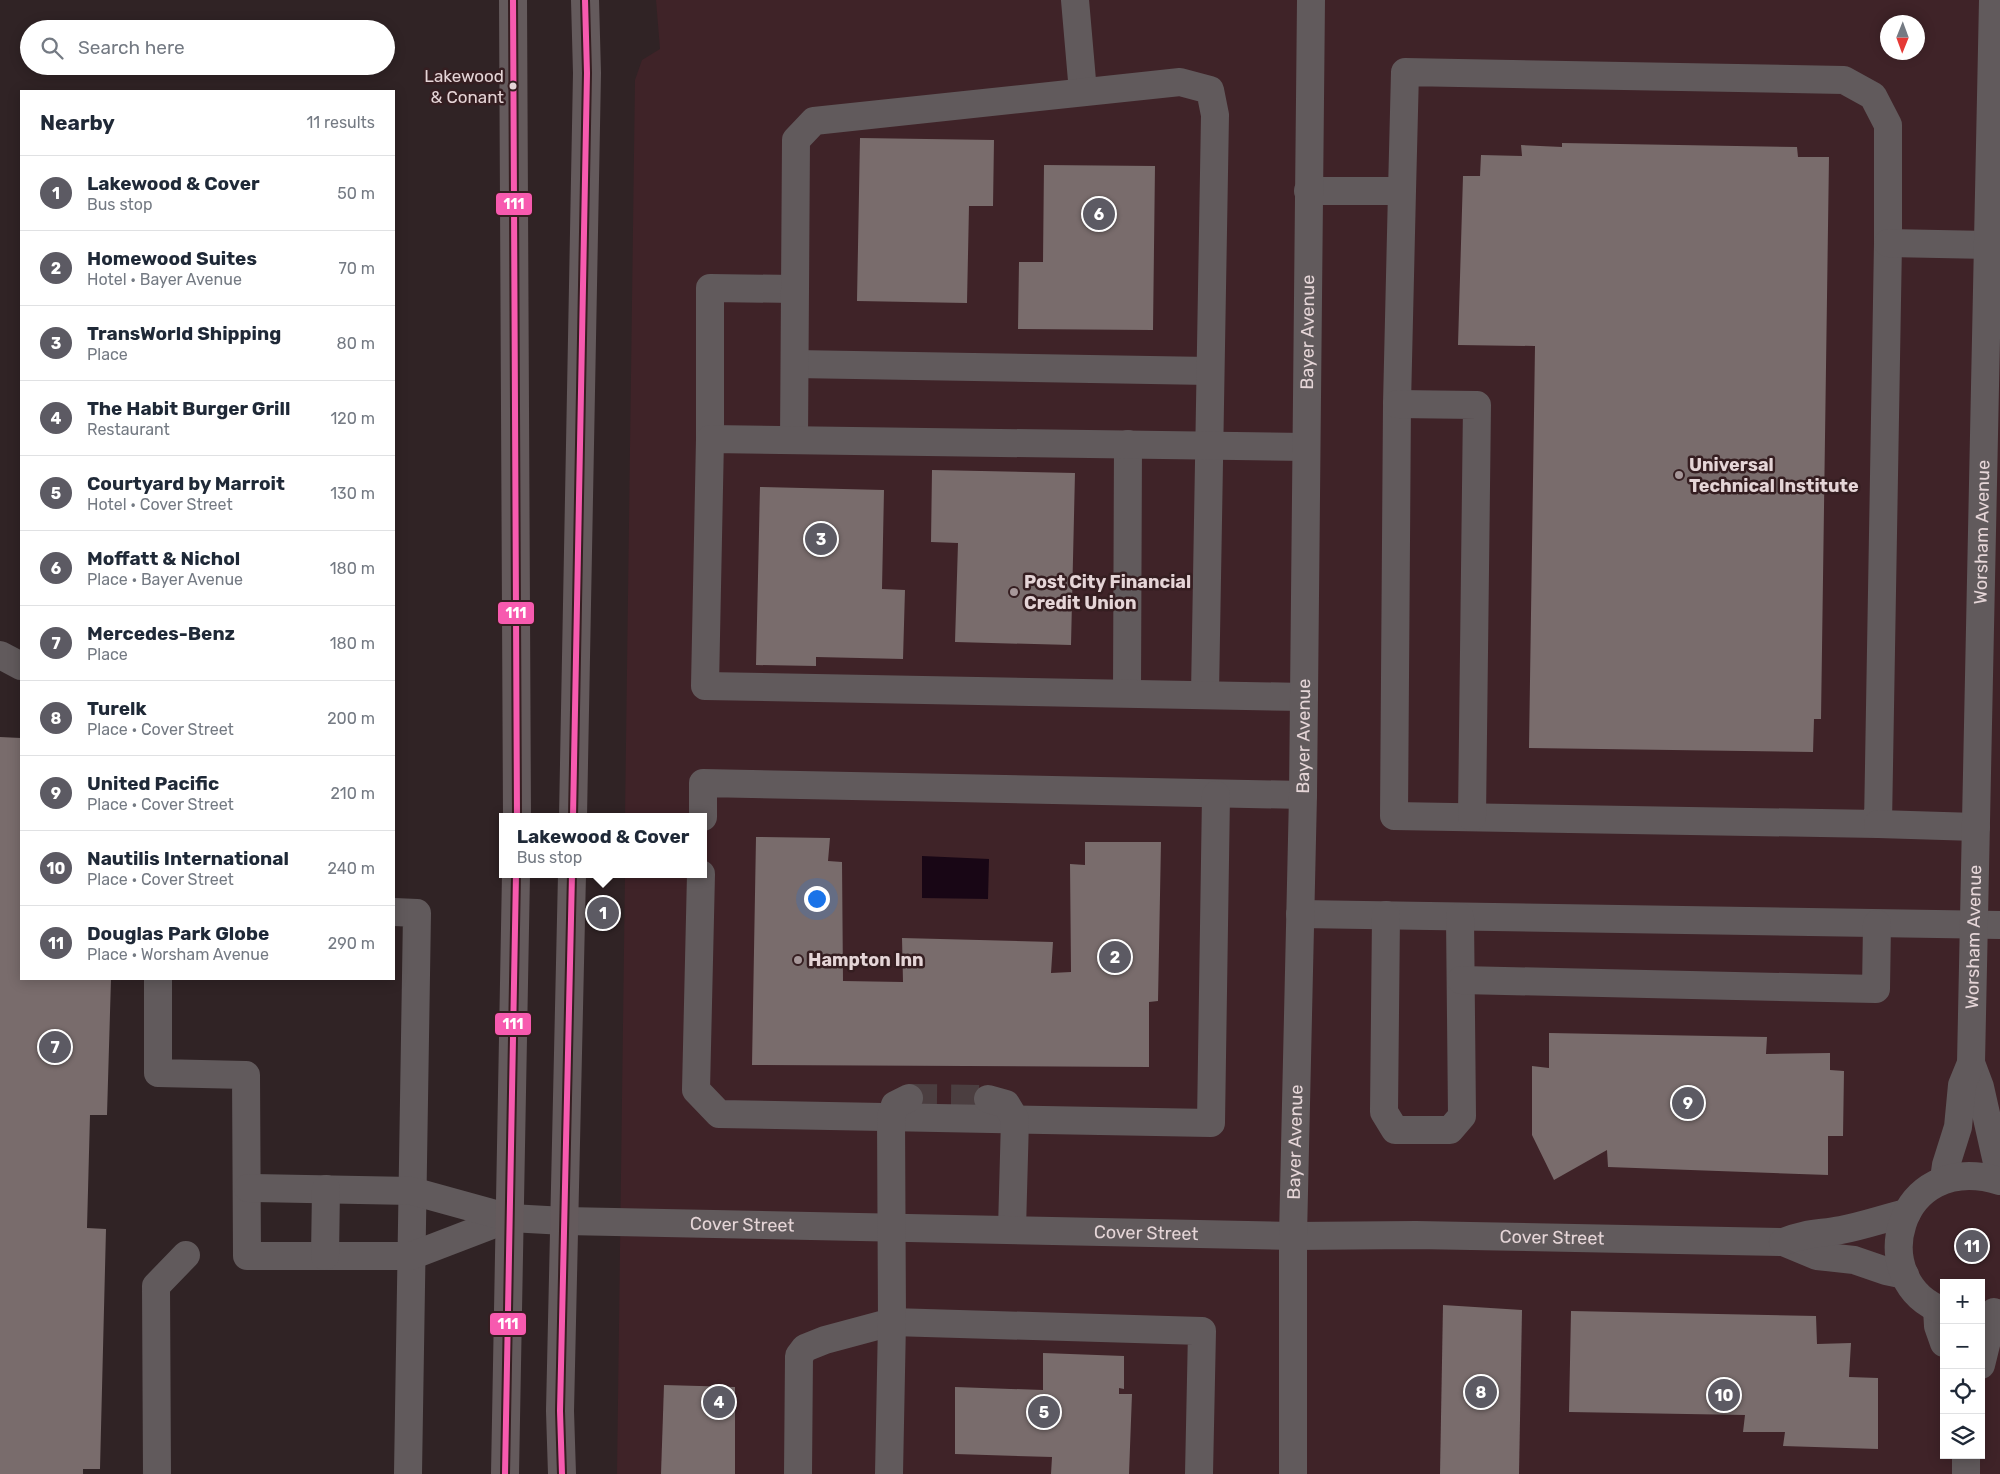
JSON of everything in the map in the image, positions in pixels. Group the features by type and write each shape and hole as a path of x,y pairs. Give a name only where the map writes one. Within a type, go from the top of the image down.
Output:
{"main road":[{"path":"513,0 517,813"},
{"path":"573,813 586,82 585,0"},
{"path":"505,1474 516,878"},
{"path":"562,1474 560,1412 572,878"}],"street":[{"path":"1075,0 1083,92"},
{"name":"Bayer Avenue","path":"1293,1474 1293,1236 1303,795 1311,0"},
{"name":"Worsham Avenue","path":"1944,1179 1946,1165 1958,1128 1962,1085 1971,1064 1987,925 1976,827 1992,497 1989,245 1993,0"},
{"path":"1878,824 1888,243 1888,126 1873,96 1844,80 1406,72 1397,404 1394,816 1976,827"},
{"path":"794,440 796,140 814,121 1180,82 1210,90 1215,115 1205,694"},
{"path":"1308,191 1402,191"},
{"path":"1888,243 1989,245"},
{"path":"795,289 710,288 710,439 706,686 1304,696"},
{"path":"795,364 1210,372"},
{"path":"1397,404 1477,405 1472,817"},
{"path":"710,439 1306,447"},
{"path":"1127,692 1128,444"},
{"path":"0,655 20,665"},
{"path":"703,813 703,783 1216,795 1303,795"},
{"path":"701,878 696,1090 719,1114 900,1108 1015,1119 1211,1123 1216,795"},
{"path":"395,912 417,913 408,1474"},
{"path":"1300,914 1987,925"},
{"path":"1386,916 1384,1112 1395,1130 1450,1130 1462,1116 1460,917"},
{"path":"1461,980 1876,989 1877,924"},
{"path":"158,980 158,1073 246,1075 247,1256 411,1256 510,1218"},
{"name":"Worsham Avenue","path":"1971,1064 1980,1087 2000,1176"},
{"path":"988,1099 1006,1104 1015,1119 1012,1229"},
{"path":"888,1474 892,1322 891,1227 900,1108"},
{"path":"1940,1332 1938,1326 1940,1310 1924,1300 1905,1275 1899,1254 1900,1233 1907,1213 1916,1198 1929,1187 1944,1179 1973,1175 2000,1181"},
{"path":"248,1188 412,1191 510,1218"},
{"path":"325,1256 326,1190"},
{"name":"Cover Street","path":"1783,1242 1802,1234 1837,1231 1907,1213"},
{"name":"Cover Street","path":"510,1218 565,1221 1293,1236 1416,1235 1783,1242 1817,1256 1854,1260 1905,1275"},
{"path":"157,1474 156,1286 186,1255"},
{"path":"1985,1346 1992,1312"},
{"path":"798,1474 799,1356 805,1348 825,1340 892,1322 1202,1331 1199,1474"},
{"path":"1966,1459 1966,1474"}],"shaded area":[{"path":"656,0 2000,0 2000,1474 617,1474 625,878 707,878 707,813 625,813 635,80 642,60 660,49"},
{"path":"922,856 989,859 988,899 922,898"}],"building":[{"path":"860,138 994,140 993,206 969,206 967,303 857,301"},
{"name":"Universal Technical Institute","path":"1562,143 1797,147 1798,157 1829,157 1821,719 1814,719 1813,752 1529,748 1535,346 1458,345 1463,176 1480,176 1481,155 1522,156 1521,145 1562,147"},
{"path":"1044,165 1155,166 1153,330 1018,329 1019,262 1043,262"},
{"name":"Post City Financial Credit Union","path":"932,470 1075,473 1071,645 955,642 958,543 931,542"},
{"path":"760,487 884,490 882,589 905,590 903,659 816,657 816,666 756,665"},
{"path":"0,737 20,738 20,980 111,980 107,1115 90,1115 87,1228 106,1229 100,1469 83,1469 83,1474 0,1474"},
{"path":"756,837 830,838 828,861 842,862 843,981 903,982 902,938 1053,942 1051,973 1071,972 1070,864 1085,865 1085,842 1161,842 1158,1001 1149,1002 1149,1067 752,1065"},
{"path":"1549,1033 1767,1037 1766,1054 1830,1053 1830,1070 1844,1071 1843,1136 1828,1136 1828,1175 1608,1167 1607,1150 1554,1180 1532,1135 1532,1066 1549,1068"},
{"path":"1443,1305 1522,1310 1519,1474 1440,1474"},
{"path":"1571,1311 1816,1316 1817,1344 1851,1343 1849,1377 1878,1378 1878,1449 1783,1446 1785,1432 1743,1432 1745,1415 1569,1412"},
{"path":"1043,1353 1124,1356 1124,1389 1119,1388 1119,1394 1132,1394 1129,1474 1051,1474 1052,1457 955,1454 955,1387 1043,1390"},
{"path":"664,1385 735,1387 735,1474 661,1474"}],"tunnel":[{"path":"909,1098 988,1099"}],"transit line":[{"name":"111","path":"513,0 517,813"},
{"name":"111","path":"573,813 587,73 585,0"},
{"name":"111","path":"505,1474 516,878"},
{"name":"111","path":"562,1474 560,1411 572,878"}],"place":[{"name":"Lakewood & Conant","path":"513,86"},
{"name":"Moffatt & Nichol","path":"1099,214"},
{"name":"Universal Technical Institute","path":"1679,475"},
{"name":"TransWorld Shipping","path":"821,539"},
{"name":"Post City Financial Credit Union","path":"1014,592"},
{"name":"Lakewood & Cover","path":"603,913"},
{"name":"Homewood Suites","path":"1115,957"},
{"name":"Hampton Inn","path":"798,960"},
{"name":"Mercedes-Benz","path":"55,1047"},
{"name":"United Pacific","path":"1688,1103"},
{"name":"Douglas Park Globe","path":"1972,1246"},
{"name":"Turelk","path":"1481,1392"},
{"name":"Nautilis International","path":"1724,1395"},
{"name":"The Habit Burger Grill","path":"719,1402"},
{"name":"Courtyard by Marroit","path":"1044,1412"}]}
